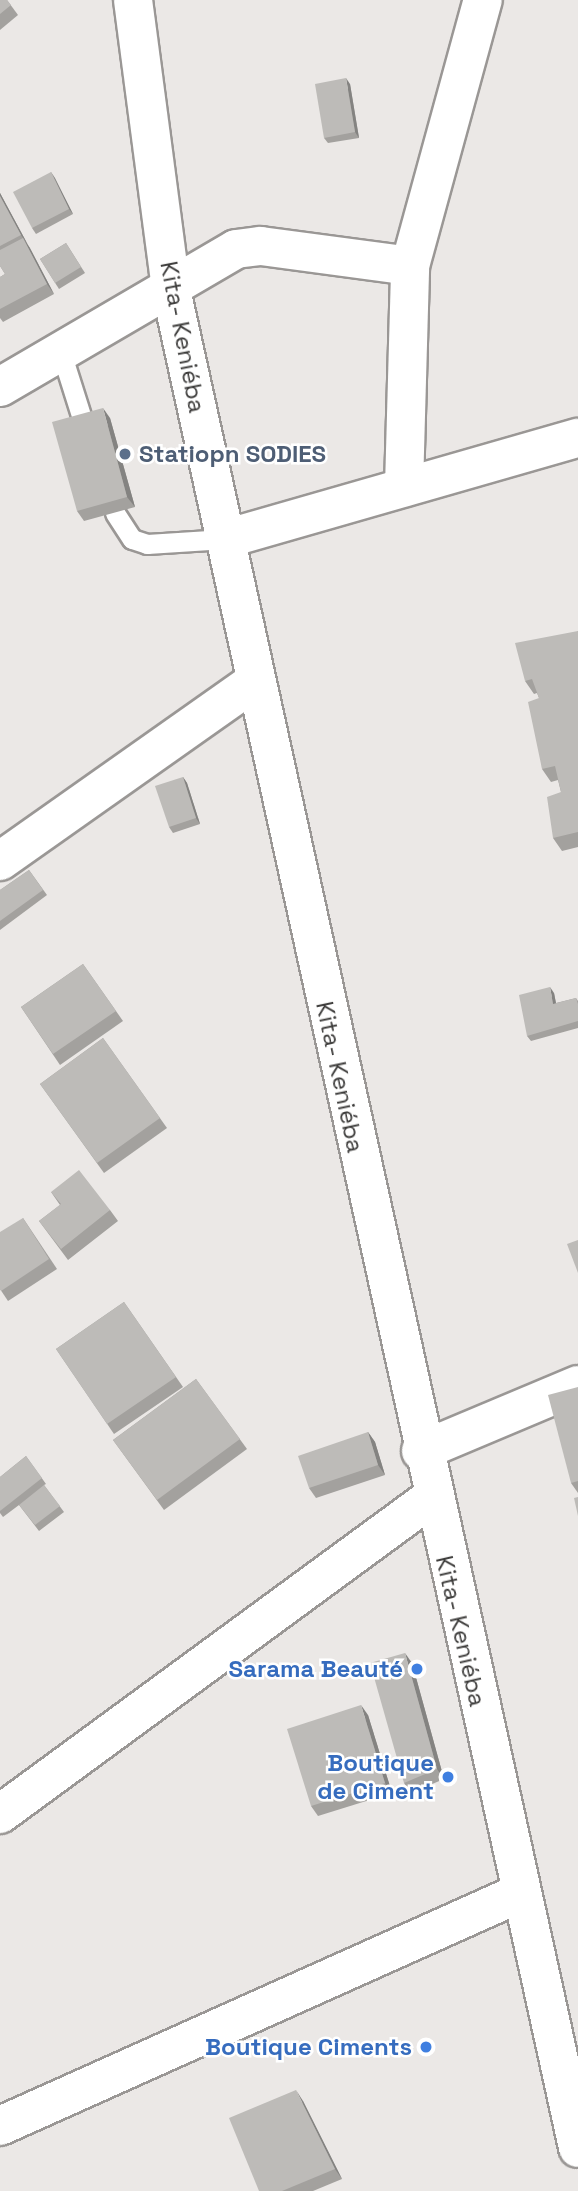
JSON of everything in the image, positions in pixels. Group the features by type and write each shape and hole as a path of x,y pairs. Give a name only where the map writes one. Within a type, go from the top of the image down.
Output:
{"street":[{"name":"Kita- Keniéba","path":"133,0 171,290 431,1498 578,2147"},
{"path":"404,487 410,266 482,0"},
{"path":"0,387 171,290 236,249 261,246 410,266"},
{"path":"225,539 578,438"},
{"path":"0,860 255,681"},
{"path":"421,1451 578,1385"},
{"path":"0,1814 431,1498"},
{"path":"0,2126 520,1892"}],"lane":[{"path":"61,352 84,425"},
{"path":"115,513 132,539 147,544 225,539"}],"building":[{"path":"0,0 7,0 11,5 0,14"},
{"path":"346,78 355,132 324,138 315,84"},
{"path":"51,172 69,209 32,228 13,192"},
{"path":"0,196 21,235 0,246"},
{"path":"23,238 47,284 0,309 0,277 5,274 0,266 0,250"},
{"path":"66,243 81,267 55,283 40,259"},
{"path":"103,408 127,497 77,511 52,422"},
{"path":"578,631 578,832 553,838 547,797 561,792 555,766 542,769 528,702 539,698 532,679 525,681 515,643"},
{"path":"183,777 196,818 169,827 155,786"},
{"path":"29,870 43,890 0,921 0,890"},
{"path":"83,964 116,1011 53,1054 21,1007"},
{"path":"550,987 553,1004 576,998 578,1021 527,1036 519,995"},
{"path":"103,1038 160,1118 97,1163 40,1084"},
{"path":"79,1170 110,1210 61,1249 39,1221 61,1204 51,1192"},
{"path":"23,1218 49,1259 1,1291 0,1232"},
{"path":"578,1240 578,1273 567,1244"},
{"path":"124,1302 176,1377 107,1424 56,1349"},
{"path":"196,1379 240,1439 157,1500 113,1440"},
{"path":"578,1387 578,1481 571,1483 548,1395"},
{"path":"368,1432 378,1465 309,1488 298,1456"},
{"path":"26,1456 42,1478 0,1511 0,1477"},
{"path":"44,1485 60,1506 35,1525 19,1505"},
{"path":"578,1497 578,1516 574,1498"},
{"path":"405,1653 437,1769 404,1783 370,1663"},
{"path":"361,1705 385,1783 311,1806 287,1729"},
{"path":"296,2090 335,2169 282,2191 259,2191 229,2118"}],"place":[{"name":"Statiopn SODIES","path":"125,454"},
{"name":"Sarama Beauté","path":"417,1669"},
{"name":"Boutique de Ciment","path":"448,1777"},
{"name":"Boutique Ciments","path":"426,2047"}]}
